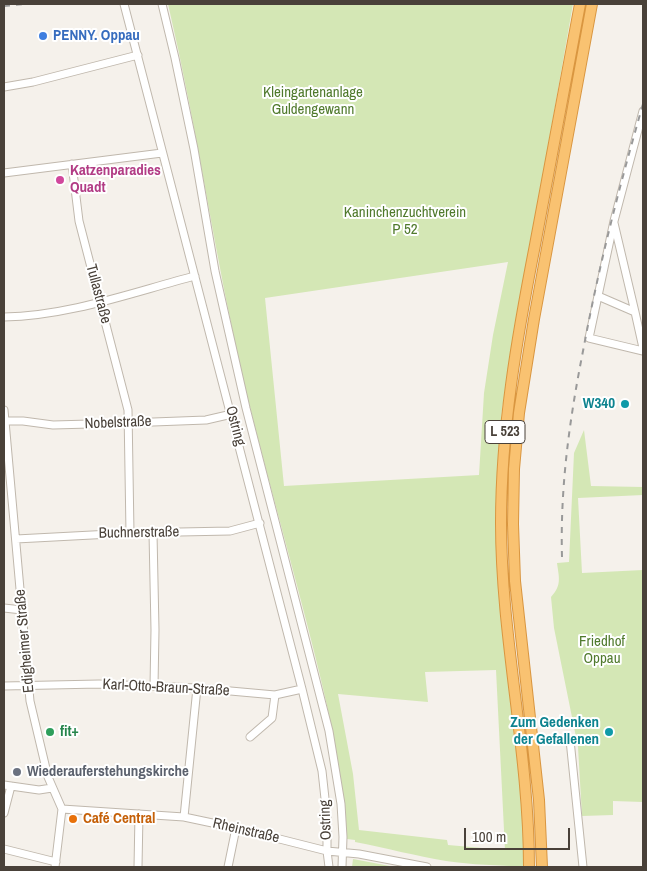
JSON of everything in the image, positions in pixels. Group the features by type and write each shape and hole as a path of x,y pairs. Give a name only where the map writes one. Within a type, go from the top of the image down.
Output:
{"highway":[{"name":"L 523","path":"529,866 525,783 503,582 502,469 507,413 521,316 580,4"},
{"name":"L 523","path":"542,867 543,850 534,748 516,581 513,524 514,468 519,413 534,319 592,4"},
{"path":"543,850 549,867"}],"street":[{"name":"Ostring","path":"124,4 232,414 322,771 327,817 329,867"},
{"path":"162,4 194,149 215,271 244,399 329,731 341,804 342,867"},
{"path":"4,88 138,55"},
{"path":"614,221 643,349 589,338 614,221 643,111"},
{"path":"4,173 162,153"},
{"name":"Tullastraße","path":"72,164 79,221 128,410 130,533"},
{"path":"4,317 35,316 100,302 196,276"},
{"path":"598,296 635,312"},
{"name":"Edigheimer Straße","path":"4,410 6,466 16,539 28,686 48,777 62,809"},
{"name":"Nobelstraße","path":"4,424 23,421 53,425 206,420 232,414"},
{"name":"Buchnerstraße","path":"16,539 130,533 230,531 260,523"},
{"path":"153,533 154,686"},
{"path":"4,608 22,610"},
{"name":"Karl-Otto-Braun-Straße","path":"4,686 99,684 197,688 275,695 302,689"},
{"path":"184,817 197,688"},
{"path":"250,737 272,718 275,695"},
{"path":"570,740 583,867"},
{"path":"4,813 7,786 39,790 52,788"},
{"path":"4,849 56,865 62,809"},
{"name":"Rheinstraße","path":"62,809 184,817 327,851 427,867"},
{"path":"138,867 139,814"},
{"path":"228,867 236,828"}],"green space":[{"path":"168,4 573,4 502,409 497,479 497,549 517,748 524,867 446,861 347,839 345,810 332,728 234,339 179,52","holes":["508,262 493,335 484,393 479,475 284,486 265,298","496,670 505,850 448,845 447,840 359,830 353,774 338,694 428,702 425,672"]},
{"name":"Friedhof Oppau","path":"584,430 591,486 643,487 643,495 578,498 582,573 643,570 643,802 613,801 613,815 582,816 578,747 554,628 551,597 558,585 557,563 569,562 574,453"},
{"path":"353,859 395,867 352,867"}],"railway":[{"path":"4,6 25,4"},
{"path":"562,557 564,477 579,372 603,255 643,104"}],"place":[{"name":"PENNY. Oppau","path":"43,36"},
{"name":"Katzenparadies Quadt","path":"60,180"},
{"name":"W340","path":"625,404"},
{"name":"fit+","path":"50,732"},
{"name":"Zum Gedenken der Gefallenen","path":"609,732"},
{"name":"Wiederauferstehungskirche","path":"17,772"},
{"name":"Café Central","path":"73,819"}],"park label":[{"name":"Kleingartenanlage Guldengewann","path":"313,102"},
{"name":"Kaninchenzuchtverein P 52","path":"405,222"}]}
